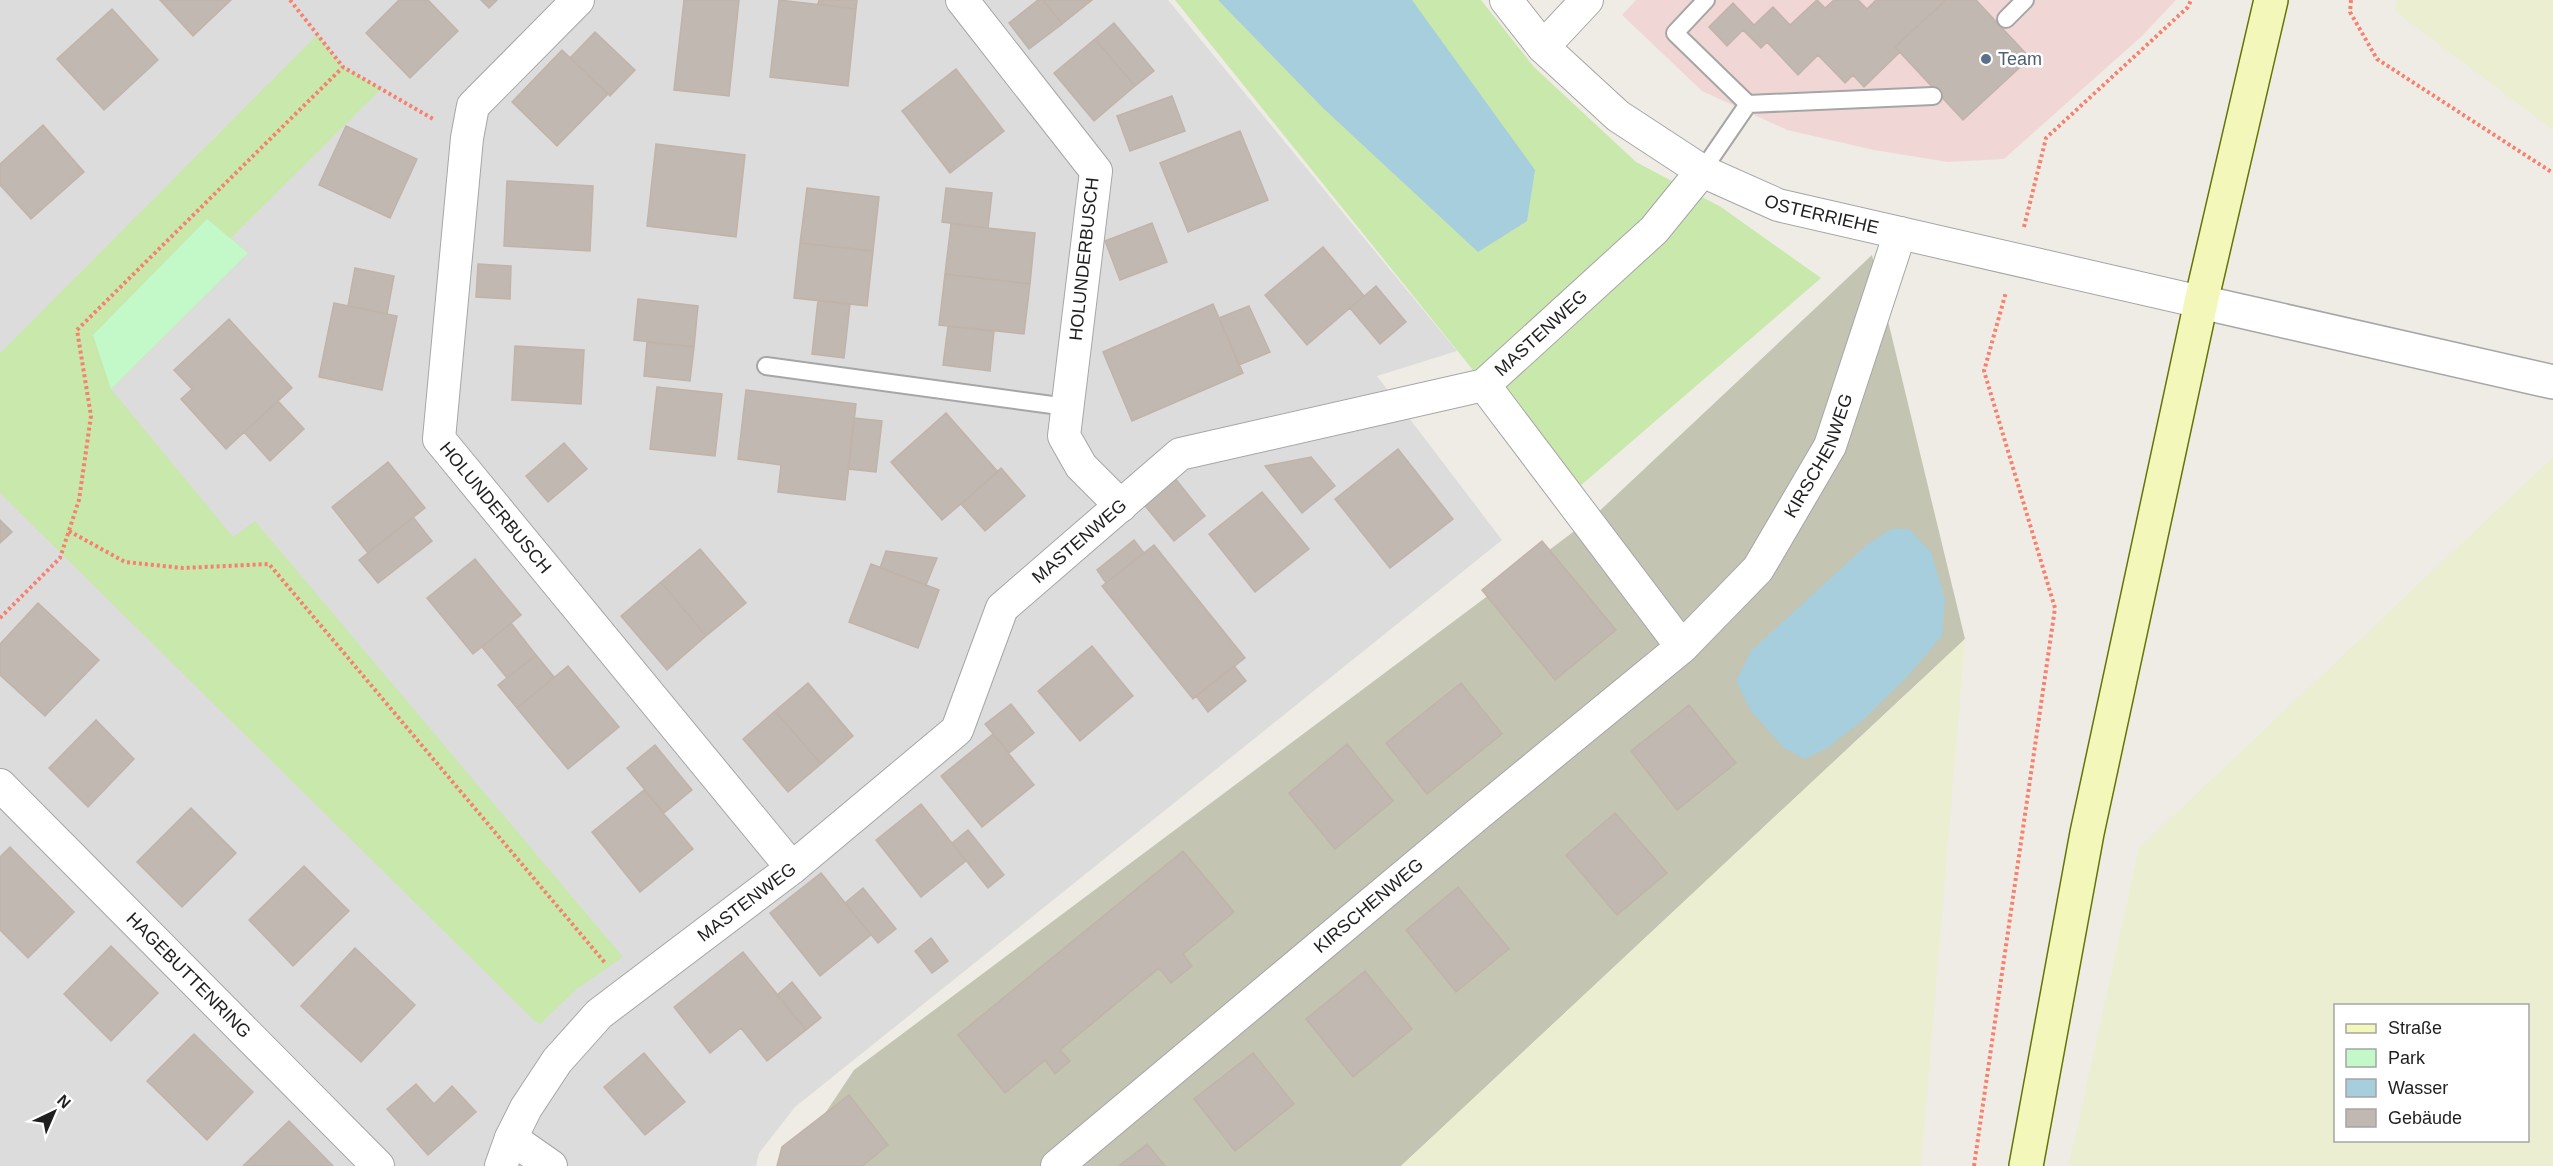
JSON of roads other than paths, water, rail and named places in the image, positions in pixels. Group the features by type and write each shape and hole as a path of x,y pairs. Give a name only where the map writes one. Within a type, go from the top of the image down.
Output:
{"main road":[{"path":"2025,1166 2087,833 2201,302 2271,0"}],"street":[{"name":"HOLUNDERBUSCH","path":"578,0 473,106 467,138 439,439 792,868"},
{"name":"HOLUNDERBUSCH","path":"962,0 1096,171 1064,436 1081,466 1121,506"},
{"name":"OSTERRIEHE","path":"1506,0 1543,47 1618,116 1702,171 1778,205 2201,302"},
{"path":"1543,47 1587,0"},
{"name":"MASTENWEG","path":"506,1152 526,1108 557,1061 599,1014 792,868 957,730 1002,608 1180,454 1484,385 1654,230 1702,171"},
{"name":"KIRSCHENWEG","path":"1057,1166 1682,647 1758,569 1830,446 1900,233"},
{"path":"2201,302 2553,382"},
{"path":"1484,385 1682,647"},
{"name":"HAGEBUTTENRING","path":"0,785 378,1166"},
{"path":"506,1152 551,1166"}],"lane":[{"path":"1706,0 1675,33 1748,104 1933,96"},
{"path":"2006,19 2025,0"},
{"path":"1702,171 1748,104"},
{"path":"766,366 1067,407"}],"water":[{"path":"1218,0 1412,0 1535,170 1527,221 1478,252 1323,108"},
{"path":"1891,529 1909,529 1931,552 1945,599 1942,636 1905,679 1864,719 1829,747 1805,759 1784,748 1751,711 1736,681 1751,651 1868,544"}],"place":[{"name":"Team","path":"1986,59"}]}
